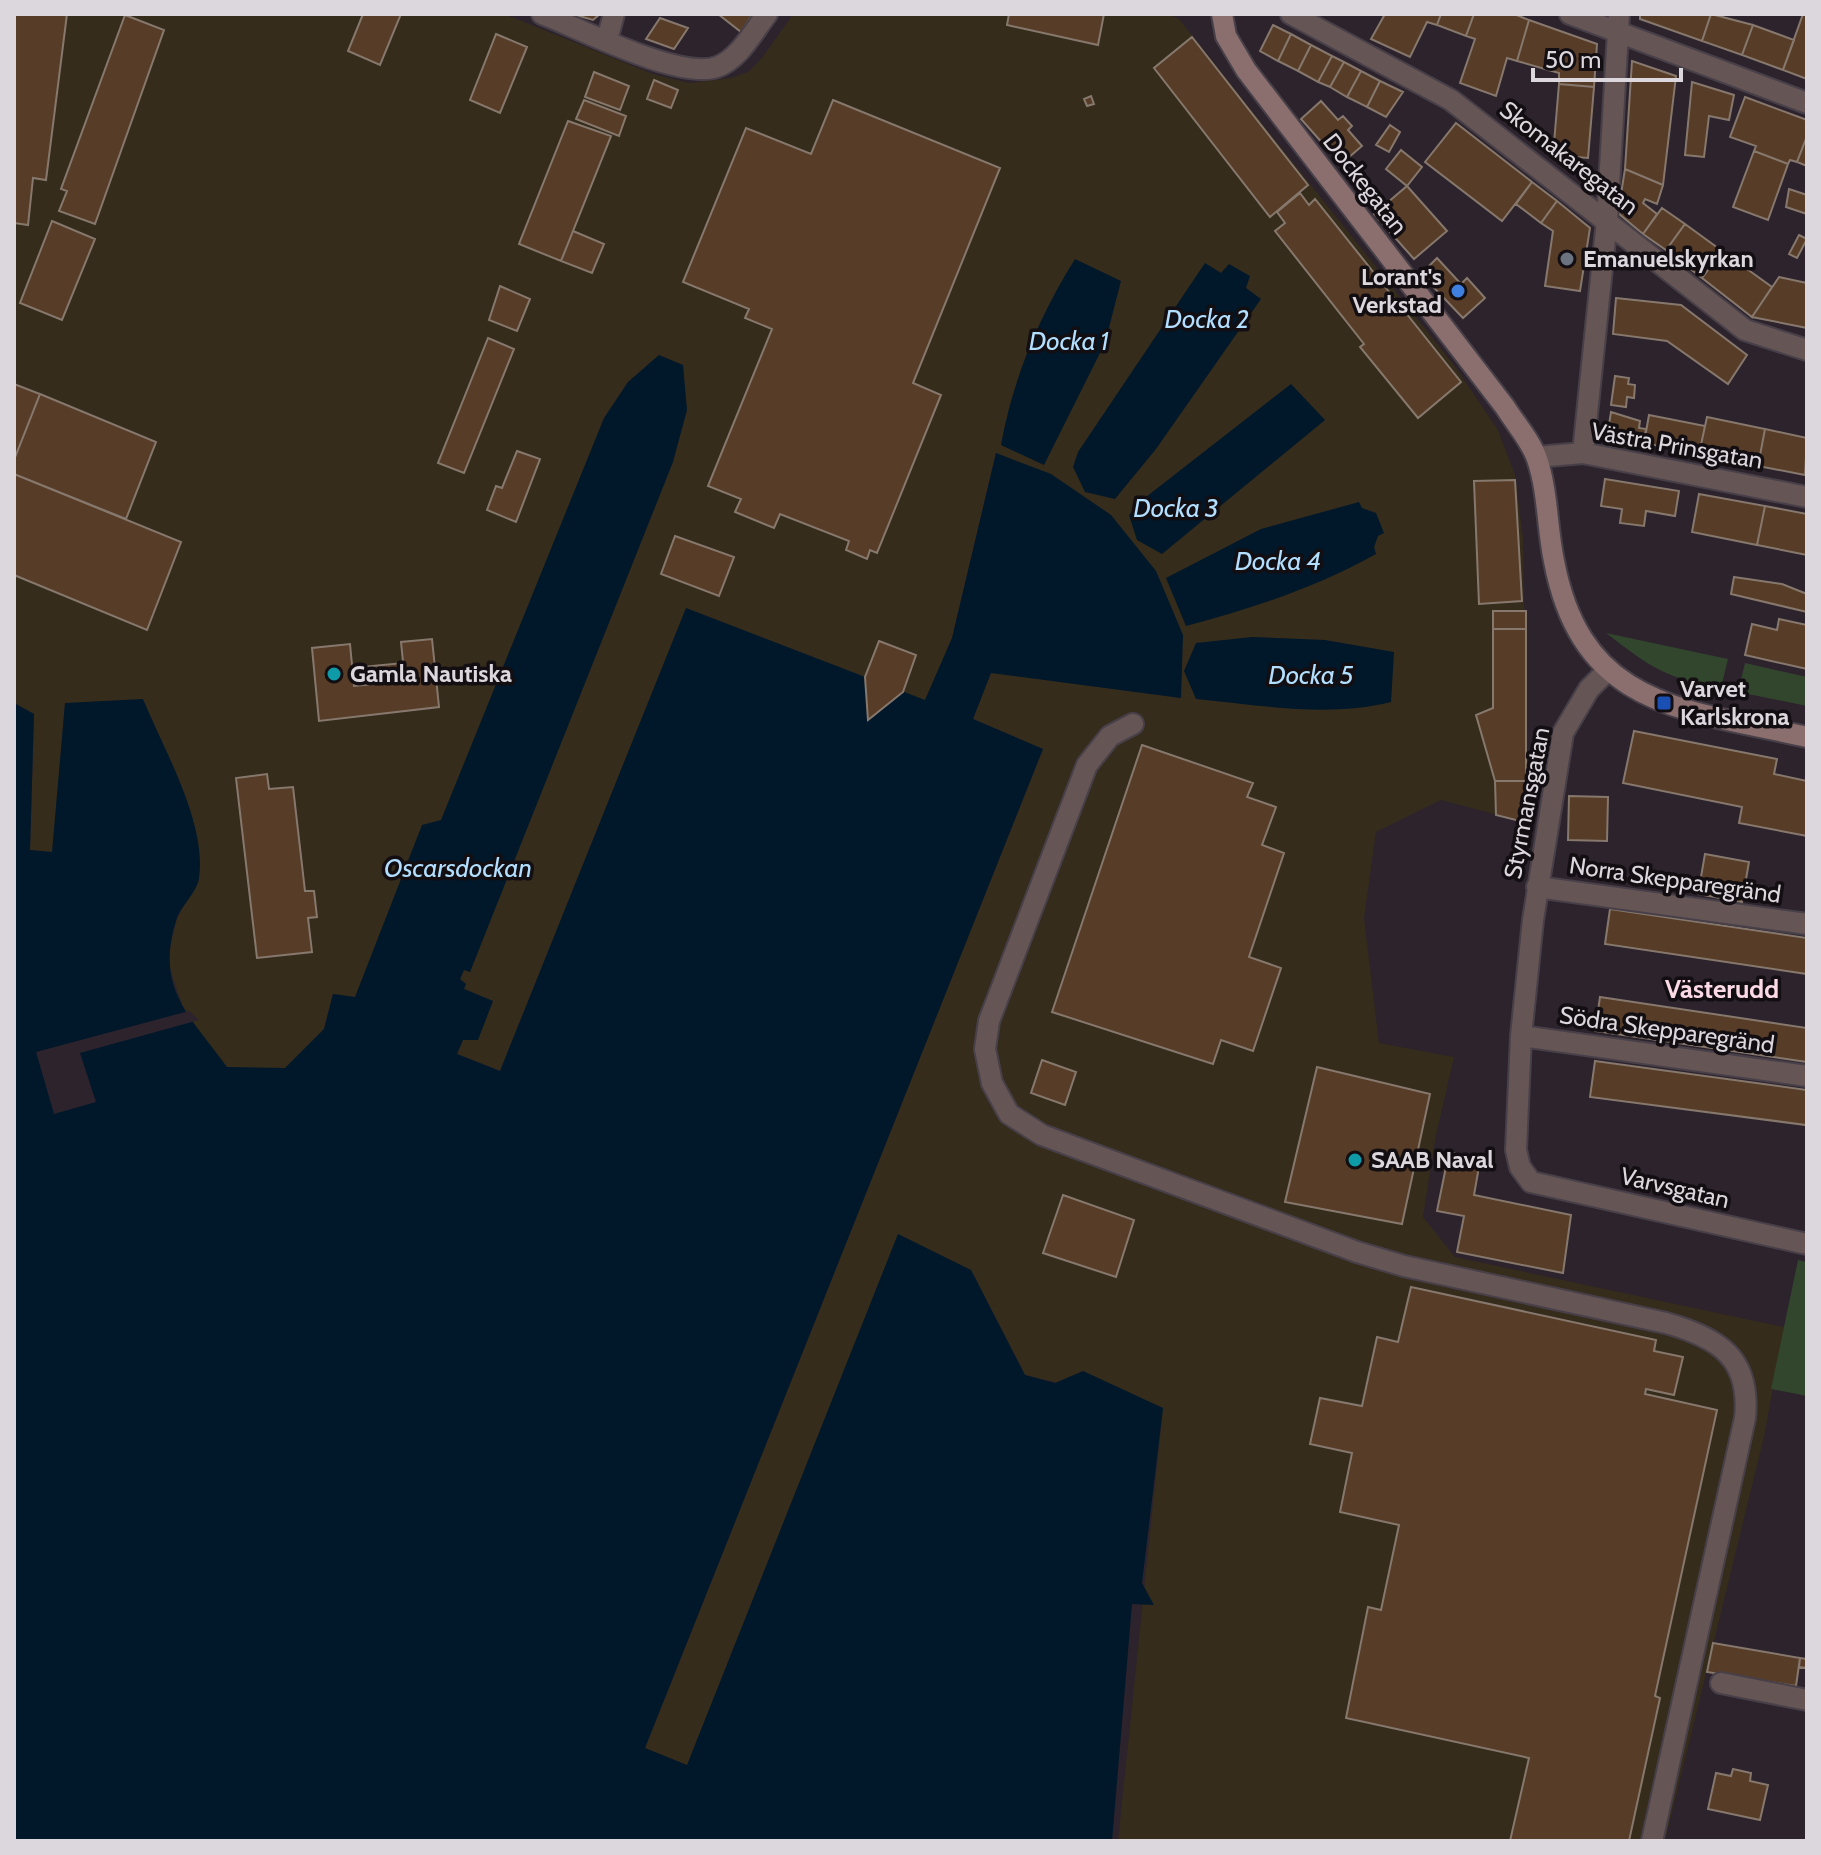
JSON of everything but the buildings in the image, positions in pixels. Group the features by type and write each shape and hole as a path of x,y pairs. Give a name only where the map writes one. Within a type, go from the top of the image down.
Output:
{"street":[{"path":"542,14 685,69 716,68 735,56 767,14"},
{"path":"607,40 614,14"},
{"name":"Dockegatan","path":"1222,14 1226,36 1246,70 1505,407 1537,457"},
{"name":"Skomakaregatan","path":"1291,14 1451,100 1745,330 1807,350"},
{"path":"1570,14 1618,23 1807,103"},
{"path":"1583,453 1607,220 1618,23"},
{"name":"Västra Prinsgatan","path":"1537,457 1583,453 1807,497"},
{"path":"1537,457 1554,565 1570,615 1582,641 1607,671 1632,689 1664,703 1807,737"},
{"name":"Styrmansgatan","path":"1531,1182 1520,1167 1516,1150 1521,1036 1537,887 1563,733 1589,689 1607,671"},
{"path":"1133,724 1110,736 1087,765 989,1021 985,1049 992,1083 1009,1114 1042,1135 1254,1217 1404,1266 1696,1331 1721,1346 1740,1368 1748,1395 1745,1418 1652,1841"},
{"name":"Norra Skepparegränd","path":"1537,887 1807,924"},
{"name":"Södra Skepparegränd","path":"1521,1036 1807,1076"},
{"name":"Varvsgatan","path":"1531,1182 1807,1244"},
{"path":"1721,1683 1807,1700"}],"shaded area":[{"path":"14,14 504,14 653,74 689,83 731,78 748,72 762,58 793,14 1168,14 1179,19 1454,365 1498,430 1515,475 1523,537 1528,823 1441,800 1376,832 1364,918 1379,1043 1454,1057 1435,1140 1423,1217 1455,1257 1784,1327 1764,1437 1665,1841 1118,1841 1163,1408 1025,1375 971,1270 898,1235 687,1766 645,1748 1043,749 973,719 991,672 1180,698 996,453 952,638 926,701 686,609 500,1071 457,1054 462,1040 493,1001 464,989 460,979 464,970 470,972 484,935 355,997 333,994 324,1029 285,1068 227,1068 185,1013 167,960 177,918 199,880 65,703 53,852 30,850 34,714 14,703"}],"green space":[{"path":"1606,633 1728,659 1721,688 1659,670"},
{"path":"1745,663 1807,677 1807,706 1738,692"},
{"path":"1798,1260 1807,1262 1807,1396 1771,1389"}],"water":[{"name":"Docka 1","path":"1075,259 1121,281 1105,343 1044,465 1001,445 1029,349"},
{"name":"Docka 2","path":"1205,263 1221,273 1229,264 1250,276 1246,288 1261,299 1156,449 1115,499 1085,492 1073,467 1078,452"},
{"name":"Oscarsdockan","path":"659,355 683,365 687,410 673,462 470,972 464,970 460,979 466,984 464,989 493,1001 478,1040 463,1040 457,1054 500,1071 686,608 925,700 952,638 996,453 1051,474 1111,515 1156,571 1183,635 1181,698 991,673 973,719 1043,749 645,1748 687,1765 898,1234 971,1270 1025,1375 1055,1383 1083,1371 1163,1408 1142,1583 1154,1605 1132,1604 1112,1841 14,1841 14,703 34,714 30,850 52,852 65,703 143,699 182,787 197,834 200,857 198,884 176,921 170,965 173,984 189,1016 227,1067 285,1068 324,1029 333,994 355,997 422,825 441,820 604,418 628,382"},
{"name":"Docka 3","path":"1291,384 1325,420 1162,554 1137,540 1129,515 1146,497"},
{"name":"Docka 4","path":"1359,502 1362,508 1376,513 1384,533 1378,536 1374,547 1376,554 1283,596 1186,626 1166,578 1261,529"},
{"name":"Docka 5","path":"1252,637 1325,640 1394,652 1391,702 1318,710 1196,699 1184,671 1196,643"}],"pier":[{"path":"189,1011 199,1020 80,1053 96,1102 54,1114 36,1052"}],"place":[{"name":"Emanuelskyrkan","path":"1567,259"},
{"name":"Lorant's Verkstad","path":"1458,291"},
{"name":"Gamla Nautiska","path":"334,674"},
{"name":"Varvet Karlskrona","path":"1664,703"},
{"name":"SAAB Naval","path":"1355,1160"}],"district":[{"name":"Västerudd","path":"1722,989"}]}
